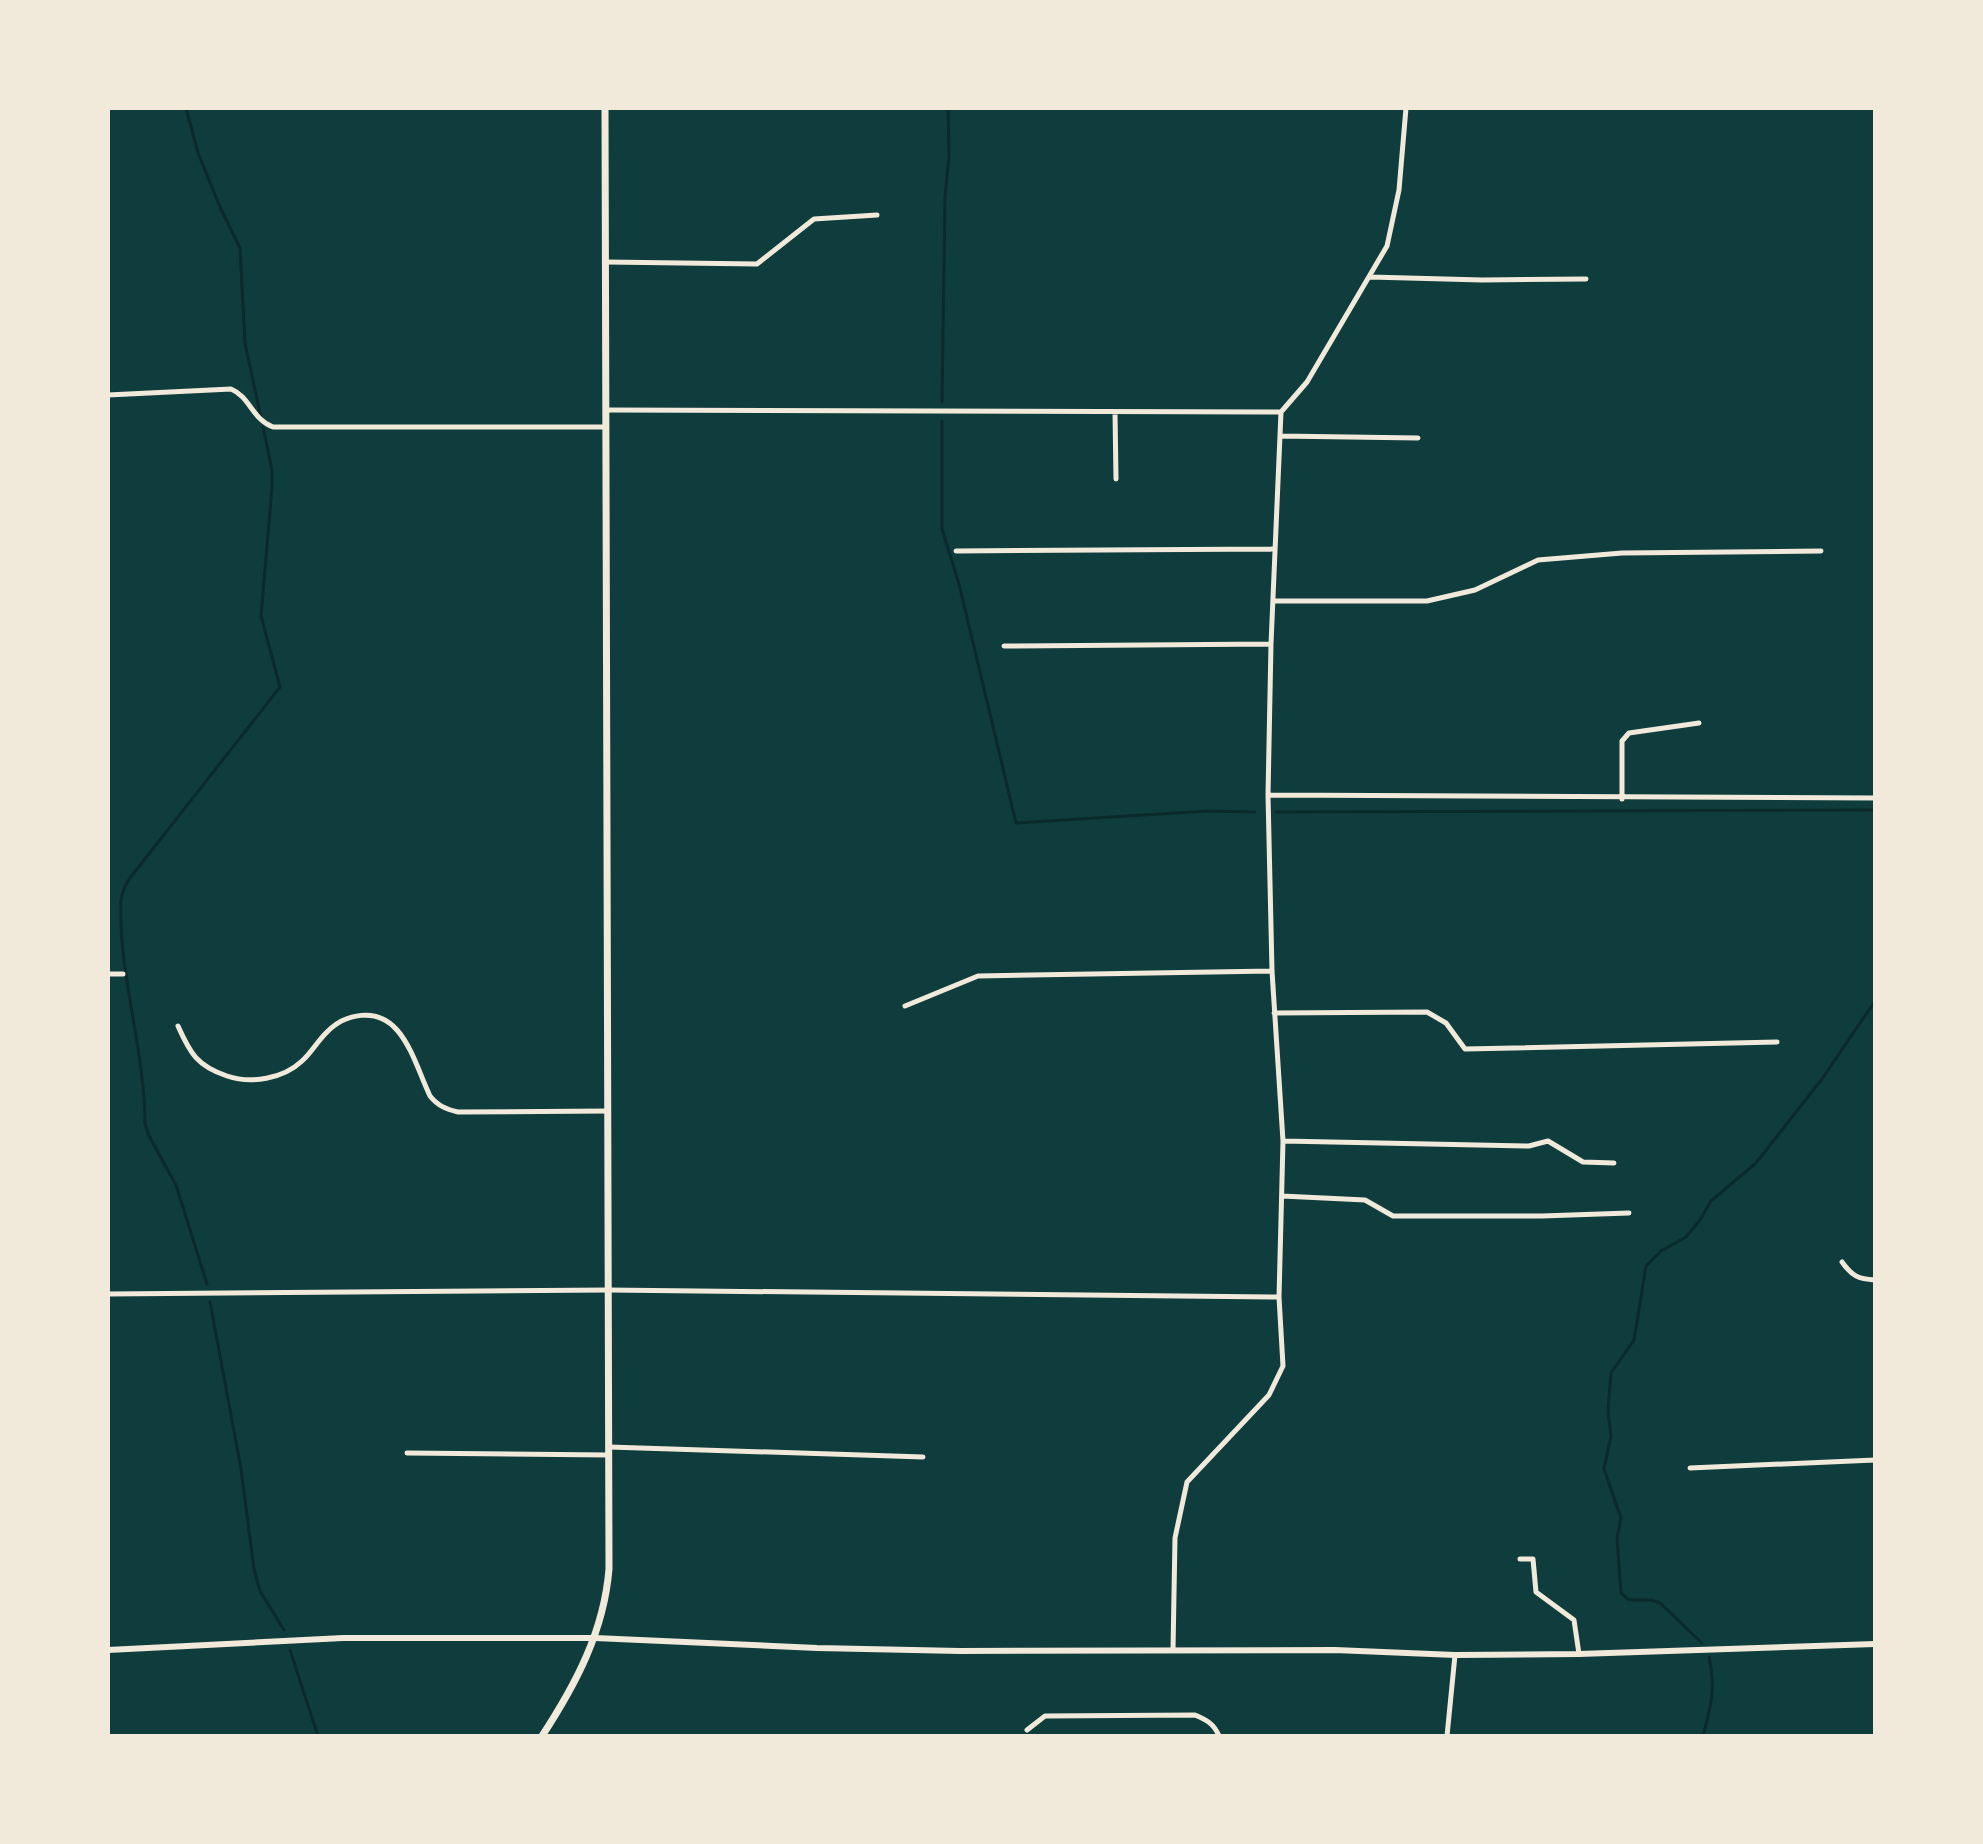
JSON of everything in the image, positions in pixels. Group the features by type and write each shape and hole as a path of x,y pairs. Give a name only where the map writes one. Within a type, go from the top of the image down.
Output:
{"main road":[{"path":"542,1736 573,1685 595,1638 607,1597 605,108"}],"street":[{"path":"1173,1650 1175,1538 1187,1482 1269,1395 1283,1366 1279,1297 1283,1141 1272,971 1268,795 1281,412 1307,382 1387,246 1399,190 1406,108"},
{"path":"606,262 757,264 814,219 877,215"},
{"path":"1370,277 1586,279"},
{"path":"108,395 231,389 241,393 257,418 273,427 607,427"},
{"path":"607,410 1281,412"},
{"path":"1115,412 1116,479"},
{"path":"1280,436 1418,438"},
{"path":"956,551 1275,549"},
{"path":"1275,601 1427,601 1475,590 1538,560 1622,553 1821,551"},
{"path":"1004,646 1271,644"},
{"path":"1622,799 1622,741 1629,733 1699,723"},
{"path":"1268,795 1875,798"},
{"path":"905,1006 978,976 1272,971"},
{"path":"108,974 123,974"},
{"path":"1274,1013 1427,1012 1446,1023 1465,1049 1777,1042"},
{"path":"178,1026 192,1057 216,1073 237,1080 259,1080 280,1075 301,1063 328,1030 345,1019 360,1014 374,1016 397,1031 430,1096 436,1104 448,1110 538,1113 608,1111"},
{"path":"1283,1141 1529,1146 1548,1141 1583,1162 1614,1163"},
{"path":"1282,1196 1365,1200 1393,1216 1629,1213"},
{"path":"1842,1262 1858,1279 1875,1280"},
{"path":"108,1294 608,1290 1279,1297"},
{"path":"407,1453 609,1451 923,1457"},
{"path":"1690,1468 1875,1460"},
{"path":"1520,1559 1533,1559 1536,1592 1574,1620 1579,1654"},
{"path":"108,1650 343,1638 595,1638 929,1650 1335,1650 1455,1655 1875,1644"},
{"path":"1447,1736 1455,1655"},
{"path":"1027,1730 1045,1716 1195,1715 1207,1720 1219,1736"}],"waterway":[{"path":"186,108 198,153 240,248 245,343 261,418"},
{"path":"942,402 948,108"},
{"path":"942,421 942,529 959,584 1016,823 1207,811 1255,812"},
{"path":"207,1284 176,1185 145,1124 141,1068 123,955 121,901 130,878 280,687 261,616 272,487 272,470 263,427"},
{"path":"1276,812 1875,810"},
{"path":"1702,1643 1660,1603 1629,1600 1621,1593 1617,1539 1621,1518 1604,1469 1611,1436 1608,1411 1611,1373 1634,1340 1646,1266 1661,1251 1686,1237 1711,1201 1756,1163 1822,1079 1875,1001"},
{"path":"210,1302 241,1469 254,1569 260,1591 284,1630"},
{"path":"290,1650 318,1736"},
{"path":"1703,1736 1712,1697 1709,1657"}]}
